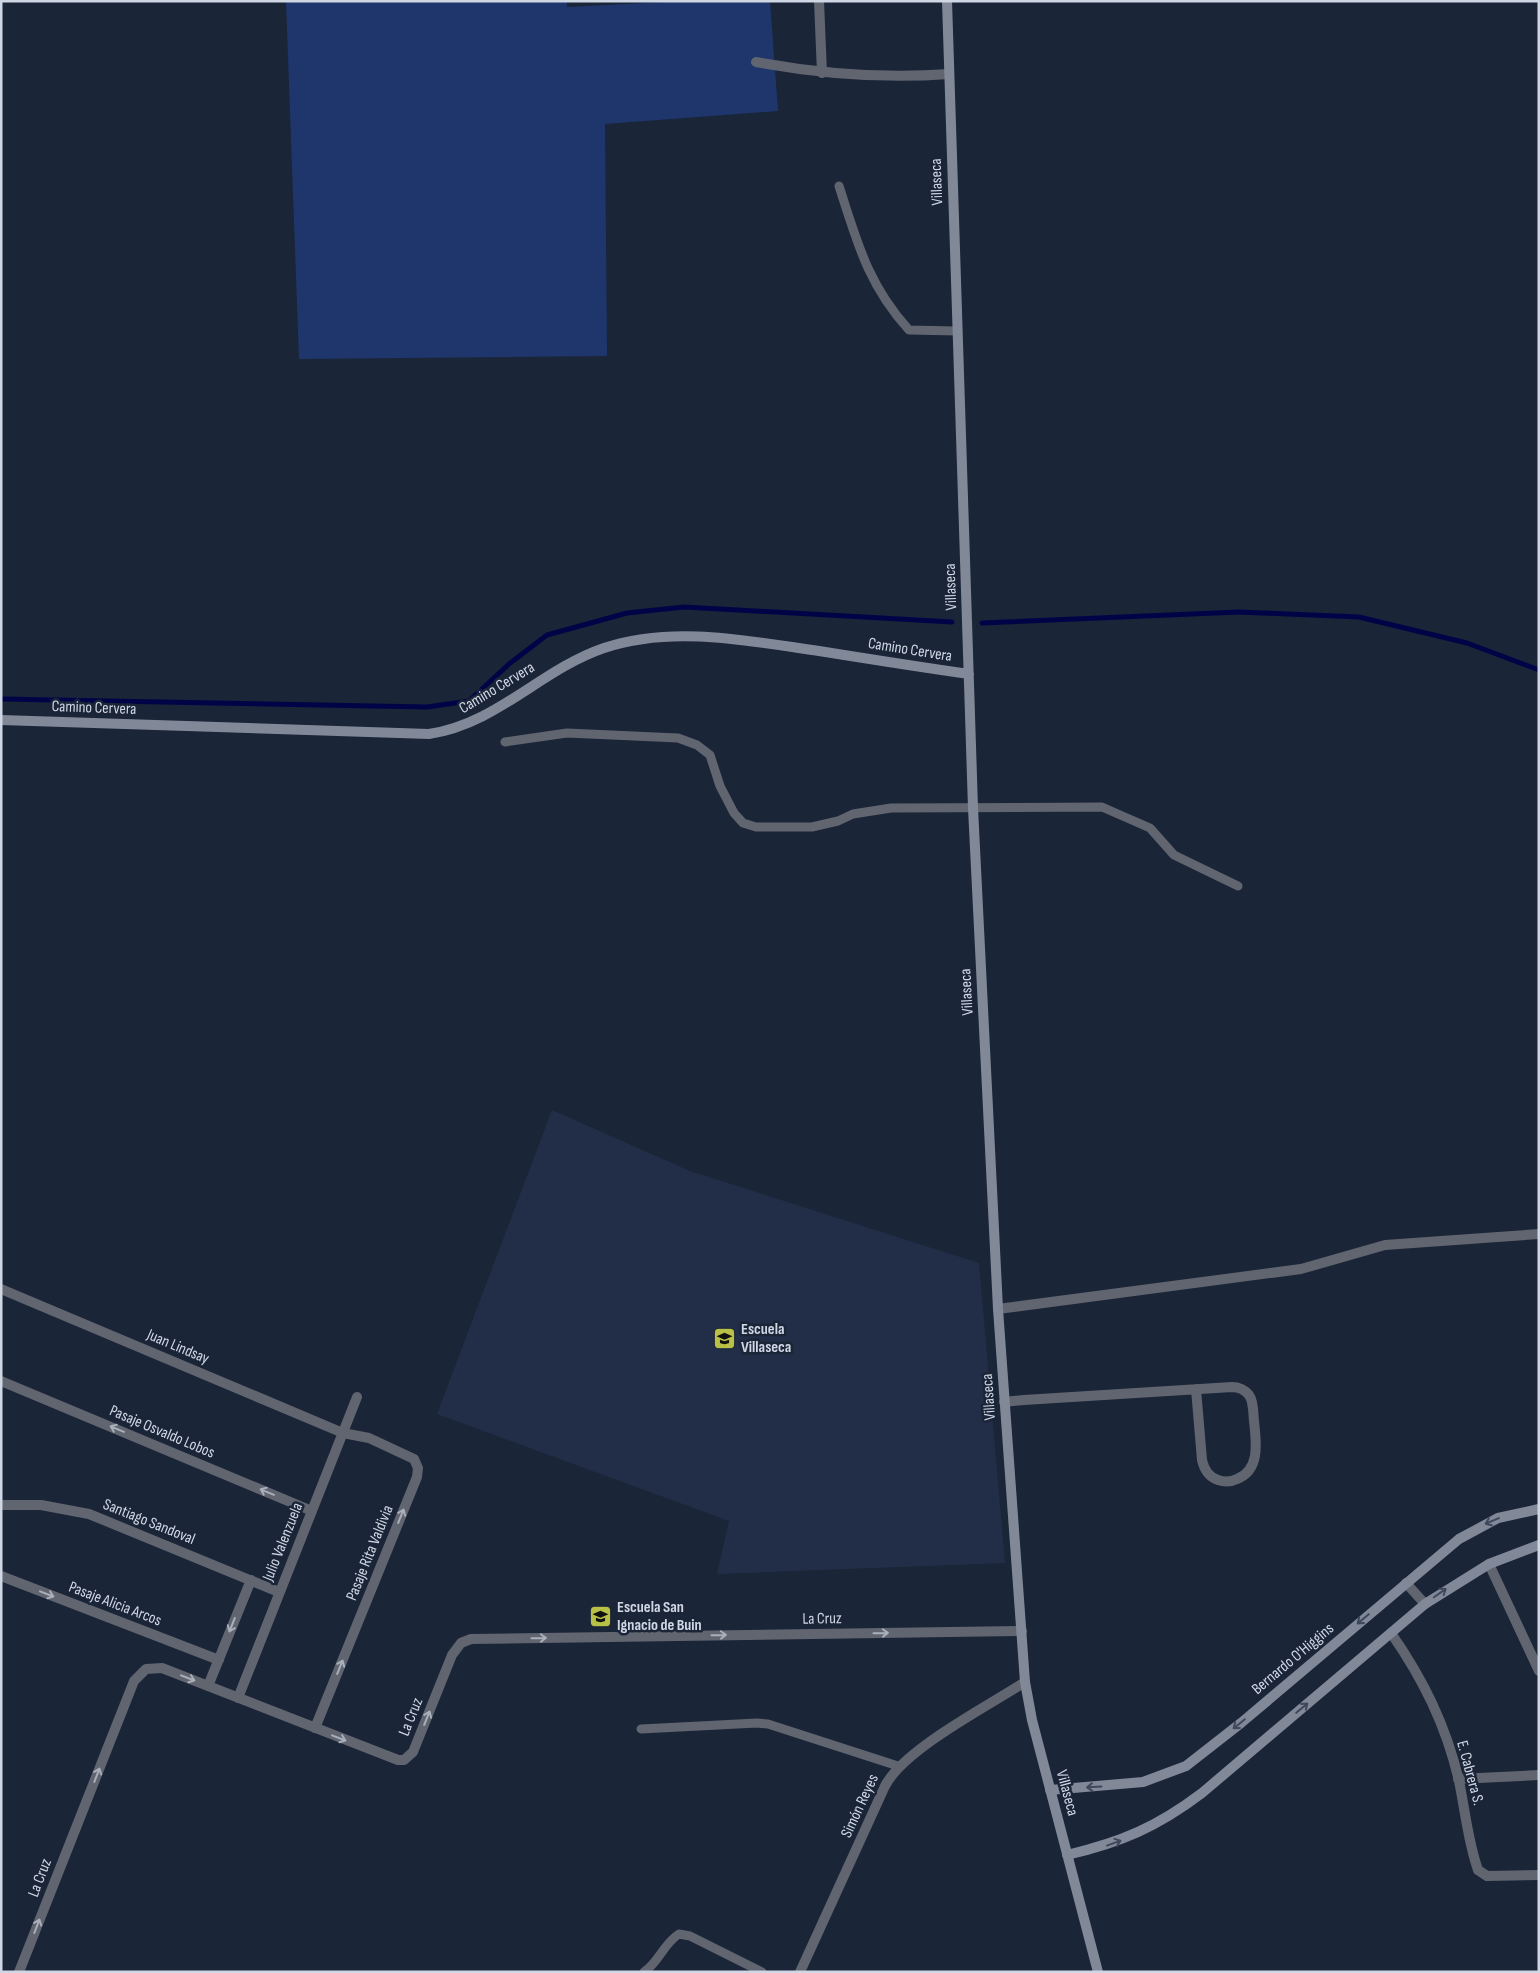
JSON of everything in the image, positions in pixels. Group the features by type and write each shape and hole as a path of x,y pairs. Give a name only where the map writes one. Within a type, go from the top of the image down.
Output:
{"street":[{"path":"820,1 822,73"},
{"name":"Villaseca","path":"947,1 973,808 998,1309 1025,1682 1032,1720 1098,1972"},
{"path":"756,62 822,73 886,77 949,74"},
{"name":"Camino Cervera","path":"1,720 428,734 458,728 485,717 555,670 590,653 624,642 660,637 733,639 969,674"},
{"path":"998,1309 1301,1269 1386,1245 1539,1234"},
{"name":"Juan Lindsay","path":"1,1288 343,1433"},
{"name":"Pasaje Osvaldo Lobos","path":"1,1381 312,1511"},
{"path":"1004,1402 1196,1389 1237,1387 1246,1392 1251,1399 1256,1448 1254,1461 1248,1472 1237,1480 1218,1480 1209,1475 1203,1465 1196,1389"},
{"name":"Julio Valenzuela","path":"238,1698 357,1397"},
{"name":"Pasaje Rita Valdivia","path":"315,1728 418,1472 414,1459 407,1454 369,1438 343,1433"},
{"name":"Santiago Sandoval","path":"1,1505 41,1505 90,1514 279,1592"},
{"name":"Bernardo O'Higgins","path":"1050,1790 1143,1782 1186,1766 1471,1531 1498,1518 1539,1509"},
{"path":"1067,1855 1109,1845 1130,1837 1186,1805 1425,1604 1489,1564 1539,1545"},
{"path":"1489,1564 1539,1671"},
{"name":"Pasaje Alicia Arcos","path":"1,1576 218,1660"},
{"name":"Julio Valenzuela","path":"208,1686 250,1580"},
{"path":"1406,1583 1425,1604"},
{"name":"La Cruz","path":"19,1972 137,1676 146,1670 157,1667 398,1760 409,1757 413,1752 452,1655 461,1643 471,1639 1022,1631"},
{"name":"E. Cabrera S.","path":"1391,1633 1426,1687 1447,1741 1458,1778 1478,1870 1487,1876 1539,1875"},
{"name":"Simón Reyes","path":"800,1972 884,1786 898,1766 926,1745 1025,1682"},
{"path":"1458,1778 1539,1775"}],"lane":[{"path":"839,186 865,266 893,312 909,330 957,331"},
{"path":"504,742 566,733 678,738 697,745 710,755 720,786 734,813 743,823 756,826 812,827 838,821 853,814 891,808 1102,807 1150,828 1174,855 1238,886"},
{"path":"641,1729 768,1724 898,1766"},
{"path":"644,1972 656,1962 672,1938 679,1934 690,1936 762,1972"}],"shaded area":[{"path":"286,1 567,1 567,7 684,1 770,1 778,111 605,124 607,356 299,359"},
{"name":"Escuela Villaseca","path":"552,1110 690,1171 979,1263 1005,1563 717,1574 729,1521 437,1414"}],"waterway":[{"path":"1,699 427,707 469,701 509,664 547,635 627,613 684,607 952,622"},
{"path":"982,623 1239,612 1359,617 1467,643 1539,670"}],"place":[{"name":"Escuela Villaseca","path":"725,1338"},
{"name":"Escuela San Ignacio de Buin","path":"601,1616"}]}
